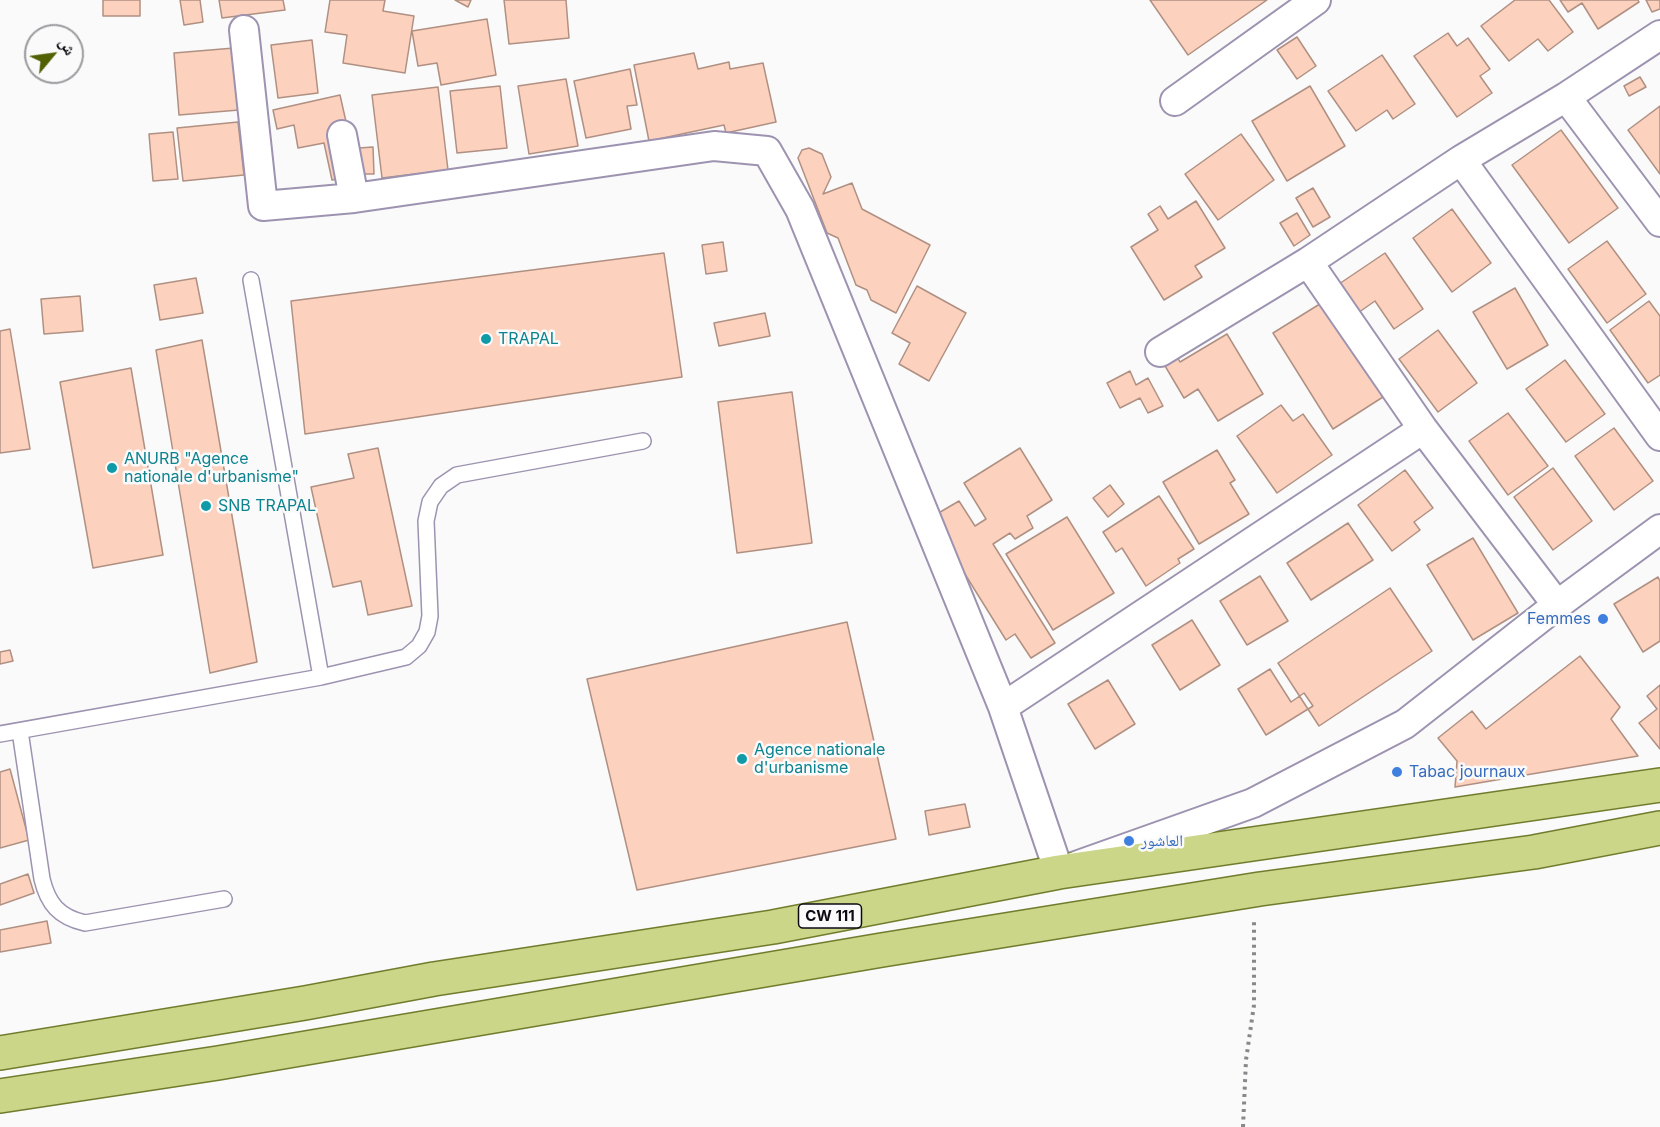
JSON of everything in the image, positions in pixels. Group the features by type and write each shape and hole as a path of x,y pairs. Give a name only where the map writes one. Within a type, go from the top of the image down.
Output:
{"main road":[{"name":"CW 111","path":"0,1053 305,1004 434,979 773,927 1059,872 1660,785"},
{"path":"0,1096 218,1063 580,999 1260,889 1534,852 1660,828"}],"street":[{"path":"1175,101 1316,0"},
{"path":"244,30 263,206 354,198 714,146 767,151 800,209 1003,707 1059,872 1253,803 1354,753 1405,724 1557,604 1660,529"},
{"path":"1160,352 1308,262 1461,160 1566,97 1660,36"},
{"path":"1566,97 1660,222"},
{"path":"342,135 354,198"},
{"path":"1461,160 1660,436"},
{"path":"1308,262 1423,429 1557,604"},
{"path":"1003,707 1423,429"}],"lane":[{"path":"250,280 321,677"},
{"path":"0,734 321,677 406,657 419,646 427,632 430,616 426,521 430,502 441,486 458,475 643,441"},
{"path":"20,731 42,879 46,895 55,909 69,919 85,923 224,899"}],"path":[{"path":"1244,1127 1245,1060 1254,1005 1254,916 1260,889"}],"building":[{"path":"103,0 140,0 140,16 103,16"},
{"path":"180,0 200,0 203,22 184,25"},
{"path":"219,0 283,0 285,10 222,18"},
{"path":"330,0 385,0 383,11 414,16 405,73 343,63 347,35 325,32"},
{"path":"455,0 471,0 468,7"},
{"path":"504,0 566,0 569,38 509,44"},
{"path":"1150,0 1267,0 1188,55"},
{"path":"1515,0 1549,0 1573,32 1548,51 1538,39 1509,61 1481,26"},
{"path":"1560,0 1638,0 1639,2 1598,29 1582,3 1568,12"},
{"path":"1646,0 1660,0 1660,9 1652,12"},
{"path":"487,19 496,75 441,85 437,63 418,66 412,31"},
{"path":"1448,33 1457,46 1468,38 1490,69 1480,76 1492,93 1457,117 1414,56"},
{"path":"1297,37 1316,66 1297,79 1277,50"},
{"path":"312,40 318,93 278,98 271,45"},
{"path":"234,48 239,110 179,115 174,53"},
{"path":"694,53 698,69 729,62 730,69 763,63 776,122 726,133 724,125 649,141 634,65"},
{"path":"1382,55 1415,104 1393,119 1387,110 1356,131 1328,91"},
{"path":"630,69 637,105 627,106 631,129 586,138 574,81"},
{"path":"1640,77 1646,87 1629,96 1624,86"},
{"path":"566,79 578,146 529,154 518,86"},
{"path":"500,86 507,148 457,153 450,91"},
{"path":"1310,86 1345,146 1287,181 1252,121"},
{"path":"438,87 448,170 382,178 372,95"},
{"path":"340,95 358,175 332,180 324,143 298,148 294,125 277,129 273,110"},
{"path":"1660,106 1660,174 1628,130"},
{"path":"238,122 244,175 183,181 177,128"},
{"path":"1561,130 1618,208 1569,243 1512,165"},
{"path":"173,132 178,179 153,181 149,134"},
{"path":"1241,134 1274,180 1218,220 1185,174"},
{"path":"373,147 374,174 360,174 359,148"},
{"path":"809,148 822,154 831,177 823,194 852,183 862,209 930,245 896,313 871,300 867,290 856,285 838,238 827,233 798,158 802,150"},
{"path":"1313,188 1330,217 1313,227 1296,198"},
{"path":"1196,201 1225,248 1195,266 1202,277 1164,300 1131,247 1158,230 1148,214 1160,206 1168,219"},
{"path":"1452,209 1491,263 1452,292 1413,238"},
{"path":"1297,213 1310,235 1294,246 1280,223"},
{"path":"1607,241 1646,294 1607,323 1568,269"},
{"path":"723,242 727,271 706,274 702,245"},
{"name":"TRAPAL","path":"664,253 682,377 305,434 291,301"},
{"path":"1385,253 1423,309 1394,329 1375,301 1355,315 1336,286"},
{"path":"196,278 203,313 160,320 154,285"},
{"path":"917,286 966,313 929,381 899,364 910,343 892,333"},
{"path":"1515,288 1548,345 1507,369 1473,312"},
{"path":"80,296 83,331 44,334 41,299"},
{"path":"1649,301 1660,316 1660,375 1648,383 1610,330"},
{"path":"1323,302 1383,397 1333,429 1273,333"},
{"path":"765,313 770,336 719,346 714,323"},
{"path":"10,329 30,449 0,453 0,331"},
{"path":"1438,330 1477,383 1438,412 1399,359"},
{"path":"1227,334 1263,394 1218,421 1198,389 1184,398 1158,354 1171,346 1180,362"},
{"name":"SNB TRAPAL","path":"202,340 257,662 210,673 156,350"},
{"path":"1565,360 1605,414 1566,442 1526,389"},
{"name":"ANURB \"Agence nationale d'urbanisme\"","path":"131,368 163,555 93,568 60,382"},
{"path":"1130,371 1136,385 1148,378 1163,406 1148,413 1140,398 1120,408 1107,383"},
{"path":"792,392 812,543 737,553 718,402"},
{"path":"1281,405 1293,421 1303,414 1332,455 1277,493 1237,436"},
{"path":"1508,413 1548,466 1508,495 1469,441"},
{"path":"1614,428 1653,481 1614,510 1575,456"},
{"path":"378,448 412,606 368,615 361,581 333,587 311,487 354,478 348,454"},
{"path":"1020,448 1052,500 1027,516 1033,528 1015,539 1010,533 993,544 1055,643 1031,658 1015,634 1006,640 930,518 959,501 975,526 986,519 964,483"},
{"path":"1217,450 1235,480 1230,483 1249,514 1199,544 1163,482"},
{"path":"1553,468 1592,521 1553,550 1514,497"},
{"path":"1405,470 1433,508 1414,522 1420,530 1392,551 1358,505"},
{"path":"1110,485 1124,504 1108,517 1093,498"},
{"path":"1159,496 1194,549 1178,559 1180,563 1146,586 1122,548 1116,552 1103,532"},
{"path":"1067,517 1114,593 1053,630 1006,554"},
{"path":"1348,523 1373,560 1311,600 1287,563"},
{"path":"1473,538 1518,613 1473,640 1427,565"},
{"path":"1260,576 1288,621 1247,645 1220,601"},
{"path":"1658,577 1660,581 1660,641 1643,652 1614,604"},
{"path":"1390,588 1432,651 1319,726 1278,663"},
{"path":"1192,620 1220,665 1180,690 1152,645"},
{"name":"Agence nationale d'urbanisme","path":"847,622 896,839 637,890 587,679"},
{"path":"10,650 13,661 0,664 0,652"},
{"path":"1580,656 1620,707 1611,719 1638,756 1455,787 1457,761 1438,738 1472,711 1486,729"},
{"path":"1270,669 1291,702 1304,693 1313,706 1266,735 1238,689"},
{"path":"1108,680 1135,724 1095,749 1068,704"},
{"path":"1660,685 1660,749 1639,723 1657,709 1647,696"},
{"path":"10,769 29,840 0,848 0,772"},
{"path":"965,804 970,827 929,835 925,811"},
{"path":"28,874 34,893 0,905 0,884"},
{"path":"47,921 51,943 0,952 0,930"}],"place":[{"name":"TRAPAL","path":"486,339"},
{"name":"ANURB \"Agence nationale d'urbanisme\"","path":"112,468"},
{"name":"SNB TRAPAL","path":"206,506"},
{"name":"Femmes","path":"1603,619"},
{"name":"Agence nationale d'urbanisme","path":"742,759"},
{"name":"Tabac journaux","path":"1397,772"},
{"name":"العاشور","path":"1129,841"}]}
